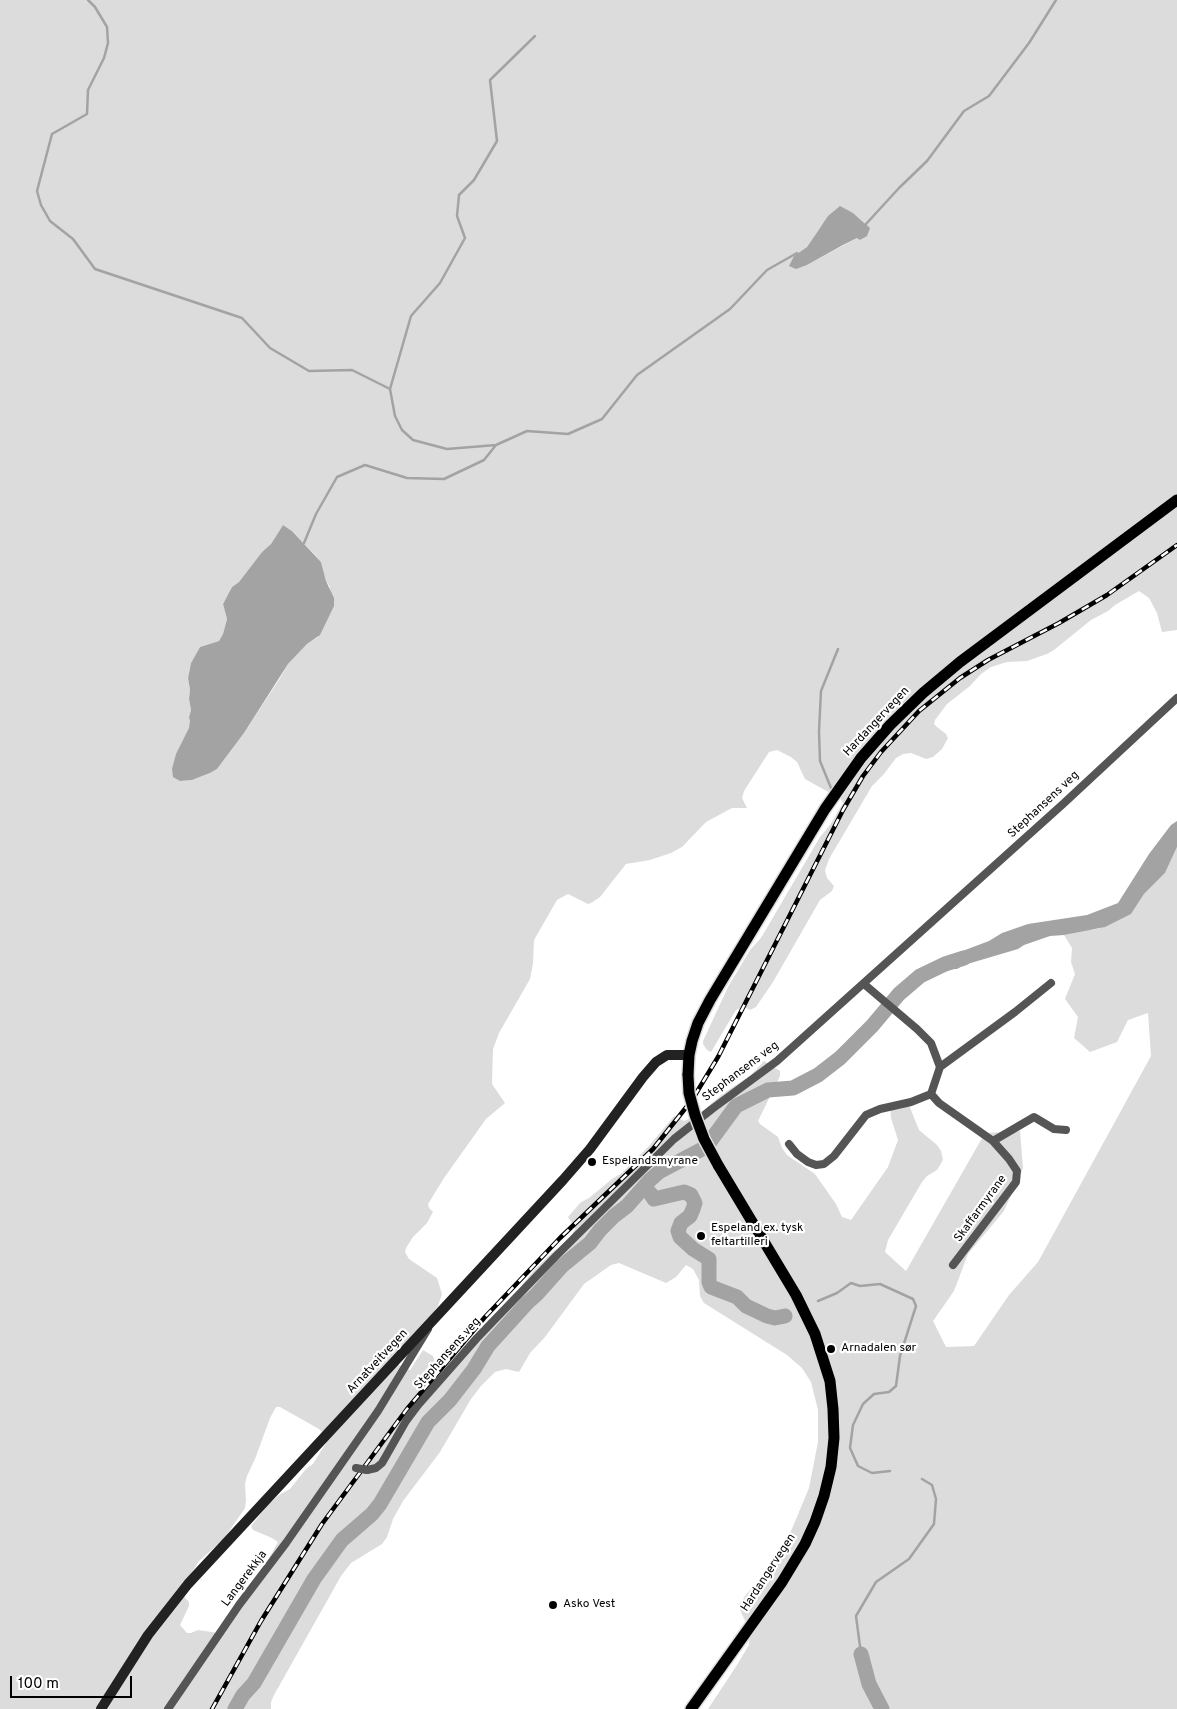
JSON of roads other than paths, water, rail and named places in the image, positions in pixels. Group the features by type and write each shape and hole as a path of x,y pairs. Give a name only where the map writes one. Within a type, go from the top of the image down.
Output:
{"main road":[{"name":"Hardangervegen","path":"692,1709 777,1589 805,1544 824,1496 831,1467 834,1438 830,1381 815,1334 796,1295 718,1165 694,1115 689,1093 688,1075 689,1055 698,1023 718,985 825,810 861,758 890,725 960,662 1177,500"},
{"name":"Arnatveitvegen","path":"101,1709 148,1635 188,1584 578,1163 656,1062 667,1055 689,1055"}],"street":[{"name":"Stephansens veg","path":"341,1463 367,1470 376,1468 382,1463 406,1421 418,1405 477,1338 556,1256 674,1139 776,1061 864,984 1177,698"},
{"path":"788,1144 808,1162 816,1165 824,1164 834,1156 866,1116 880,1109 911,1102 931,1094 940,1066 1015,1012 1051,983"},
{"path":"864,984 918,1029 931,1043 940,1066"},
{"name":"Skaffarmyrane","path":"931,1094 945,1109 993,1141 1016,1167 1017,1171 1016,1182 953,1265"},
{"path":"993,1141 1034,1117 1054,1129 1066,1130"},
{"name":"Langerekkja","path":"168,1709 239,1605 286,1543 378,1410 434,1320"}],"waterway":[{"path":"88,0 95,7 107,27 108,43 104,58 88,90 87,114 52,134 37,191 41,205 50,221 73,239 95,269 242,318 270,348 309,371 352,370 390,389"},
{"path":"866,224 927,161 964,111 989,96 1029,43 1056,0"},
{"path":"535,36 490,80 497,141 474,180 459,195 457,216 465,238 440,283 411,316 390,389 395,416 402,430 413,440 447,449 496,445 527,431 568,434 602,419 637,375 730,309 767,270 797,253"},
{"path":"304,543 316,514 337,477 365,465 407,478 444,479 484,460 496,445"},
{"path":"831,788 820,761 821,691 838,649"},
{"path":"235,1709 243,1695 254,1683 314,1579 342,1540 372,1514 380,1504 428,1422 450,1400 474,1369 488,1346 562,1266 590,1243 600,1230 627,1206 659,1172 706,1147 736,1106 768,1090 793,1088 818,1075 840,1058 872,1026 899,994 920,976 945,964 964,958"},
{"path":"643,1188 654,1199 684,1192 691,1195 695,1203 693,1209 690,1216 681,1223 678,1231 680,1237 693,1249 709,1259 709,1282 711,1287 737,1297 746,1306 767,1316 775,1318 785,1316"},
{"path":"818,1301 837,1293 851,1283 860,1286 880,1284 913,1299 916,1306 900,1356 896,1386 889,1392 874,1394 863,1404 853,1425 850,1448 858,1466 872,1473 890,1471"},
{"path":"861,1654 856,1616 876,1582 909,1559 934,1524 936,1499 932,1485 922,1479"},
{"path":"861,1654 869,1684 882,1709"}],"railway":[{"path":"212,1709 261,1621 322,1524 407,1409 485,1317 560,1238 653,1149 692,1100 718,1057 843,810 863,776 881,752 919,711 960,678 988,660 1059,623 1107,595 1177,545"}],"place":[{"name":"Espelandsmyrane","path":"592,1162"},
{"name":"Espeland ex. tysk feltartilleri","path":"701,1236"},
{"name":"Arnadalen sør","path":"831,1349"},
{"name":"Asko Vest","path":"553,1605"}]}
